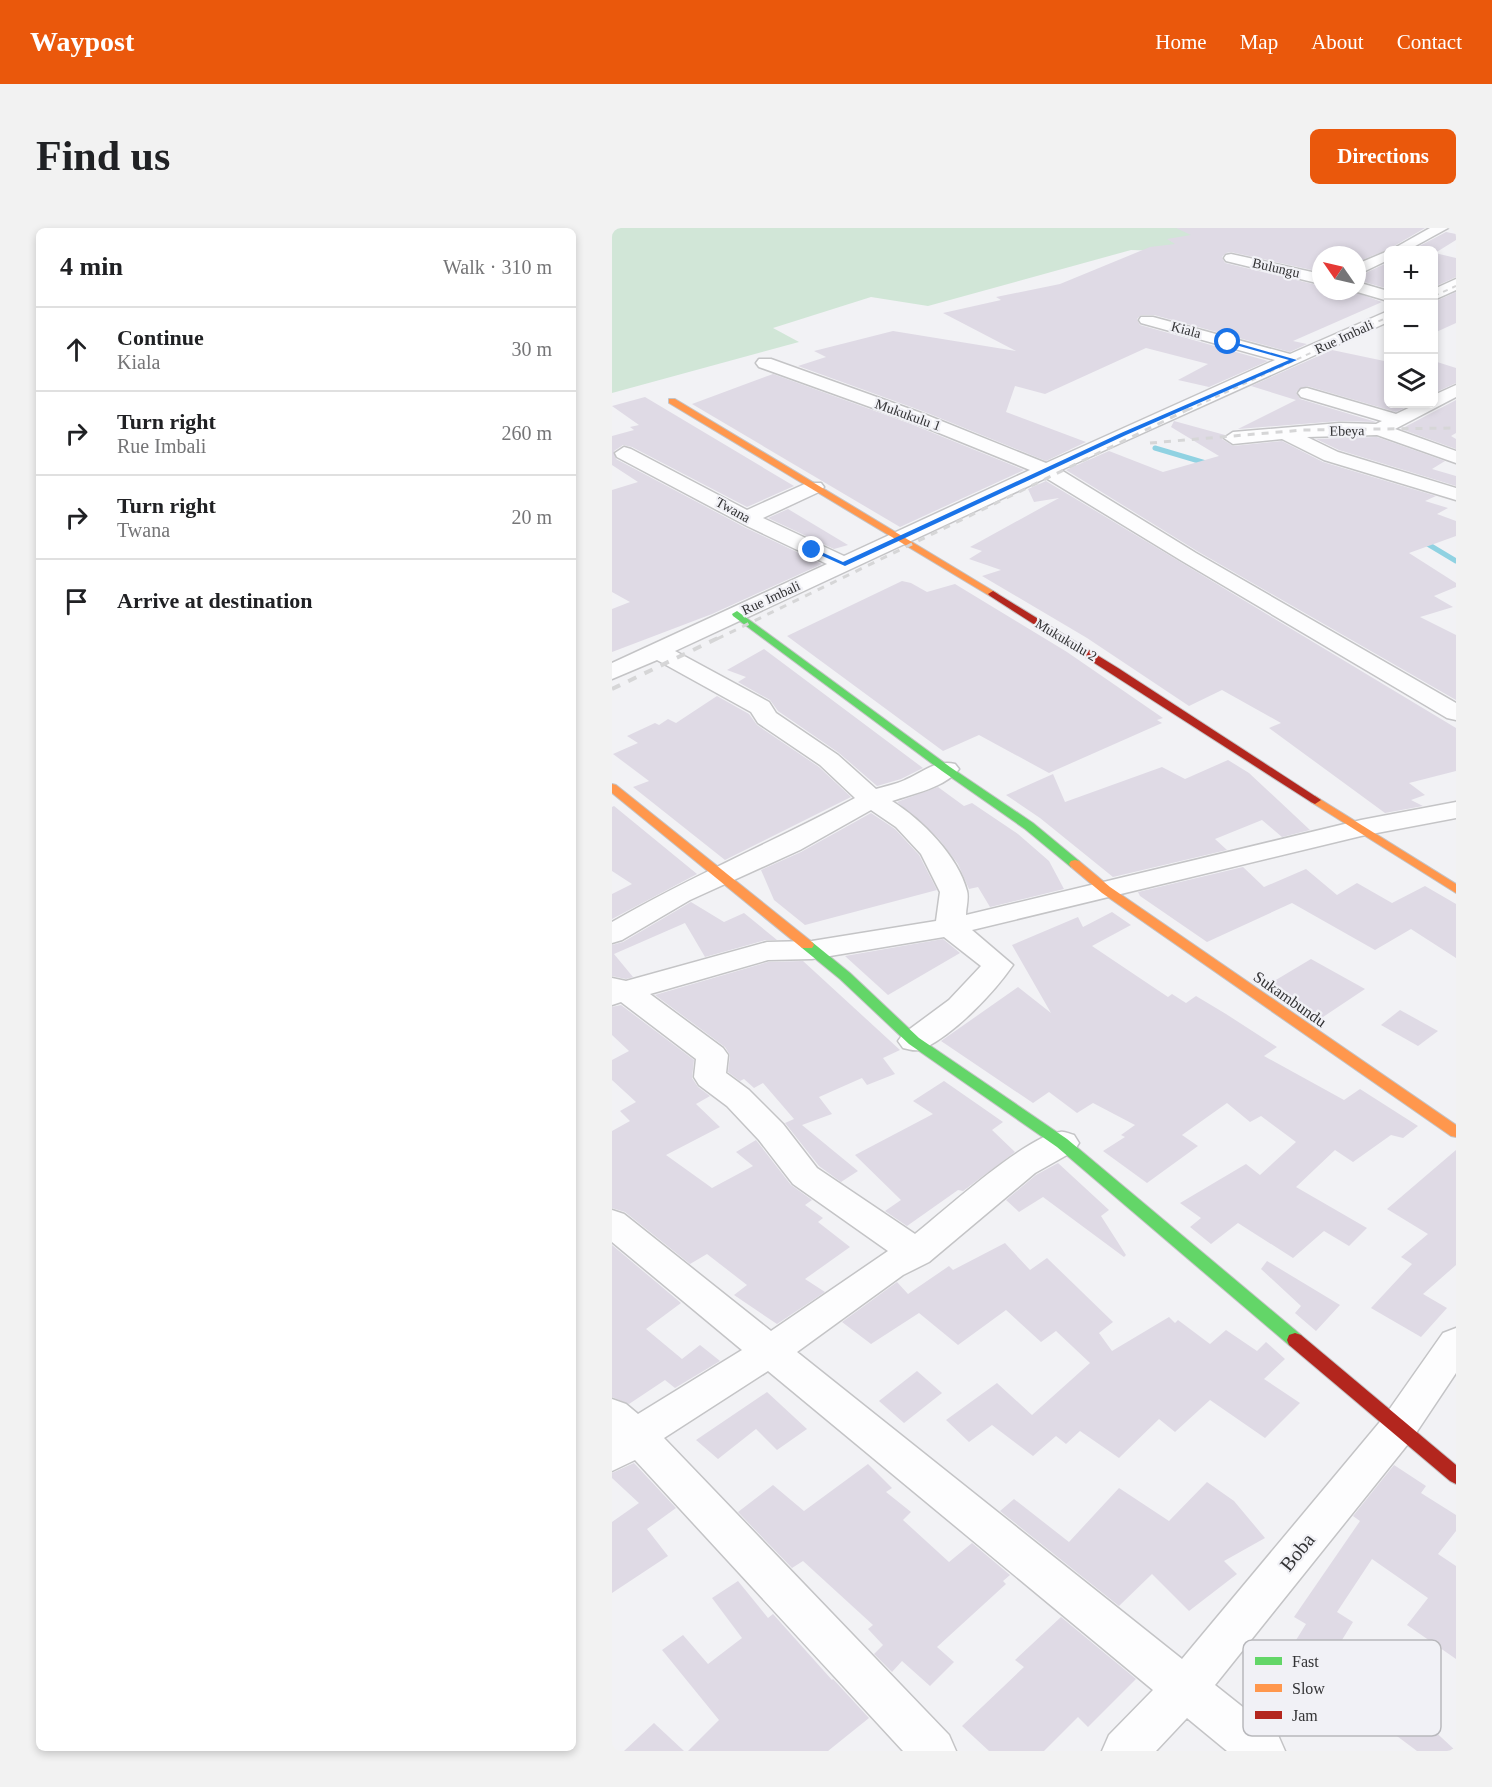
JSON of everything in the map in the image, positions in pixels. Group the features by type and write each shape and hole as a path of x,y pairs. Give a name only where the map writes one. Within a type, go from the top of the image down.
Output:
{"street":[{"path":"1406,246 1441,228"},
{"path":"1366,266 1384,257"},
{"name":"Bulungu","path":"1231,258 1312,277"},
{"path":"1438,293 1456,284"},
{"path":"1366,290 1384,295"},
{"name":"Rue Imbali","path":"612,672 901,537 1049,471 1124,434 1384,318"},
{"name":"Kiala","path":"1147,320 1294,360"},
{"name":"Mukukulu 1","path":"765,363 918,418 1049,471 1199,563 1456,713"},
{"path":"1438,400 1456,390"},
{"path":"1307,393 1397,420"},
{"name":"Mukukulu 2","path":"672,400 1077,645 1162,703 1456,889"},
{"path":"1378,430 1422,408"},
{"name":"Ebeya","path":"1233,438 1340,429 1378,430 1456,457"},
{"path":"1286,435 1331,456 1408,477 1456,494"},
{"name":"Twana","path":"624,453 747,518 843,564"},
{"path":"747,518 813,487"},
{"name":"Sukambundu","path":"736,614 946,769 1029,826 1106,891 1456,1132"},
{"path":"658,651 760,707 767,718 829,760 872,798 905,821 933,851 954,892 950,927"},
{"path":"612,934 721,874 790,844 872,798 915,785 946,769"},
{"path":"612,787 845,976 914,1041 1062,1143 1456,1476"},
{"path":"617,991 767,951 812,950 950,927 1361,828 1456,810"},
{"path":"914,1041 960,1007 998,965 950,927"},
{"path":"617,991 712,1055 710,1077 738,1098 771,1132 805,1176 916,1253"},
{"path":"933,1751 621,1436 660,1420 770,1351 890,1266 916,1253 1023,1165 1062,1143"},
{"path":"612,1223 1243,1735"},
{"name":"Boba","path":"1125,1751 1185,1688 1398,1428 1456,1343"},
{"path":"1244,1736 1262,1751"}],"green space":[{"path":"612,228 1245,228 1162,251 1131,250 928,306 871,297 773,328 799,342 612,393"}],"building":[{"path":"1176,228 1425,228 1394,246 1384,246 1384,251 1366,258 1366,246 1312,246 1312,270 1231,252 1226,253 1222,257 1225,263 1312,284 1312,300 1366,300 1366,296 1382,302 1293,341 1307,344 1290,352 1154,315 1141,315 1137,319 1140,325 1268,361 1209,387 1178,380 1208,364 1146,348 1045,394 1015,386 1006,412 1086,442 1046,461 925,412 798,366 826,357 814,351 893,331 1016,351 943,313 1001,300 996,297 1060,284 1150,247 1175,244 1167,239 1191,235"},
{"path":"1446,232 1456,234 1456,240 1438,251 1438,246 1420,246"},
{"path":"1438,254 1456,258 1456,277 1438,285"},
{"path":"1384,264 1384,288 1366,283 1366,273"},
{"path":"1456,292 1456,323 1438,331 1438,300"},
{"path":"1332,350 1384,361 1384,408 1404,408 1396,412 1307,386 1296,392 1300,399 1376,422 1340,421 1238,429 1296,400 1251,386"},
{"path":"1438,362 1456,368 1456,383 1438,391"},
{"path":"773,374 911,424 1024,470 900,527 692,404"},
{"path":"645,397 794,486 747,507 632,447 623,445 614,451 616,459 746,528 822,564 712,614 612,652 612,609 630,602 612,592 612,490 638,482 612,465 612,436 634,430 630,427 639,425 612,406"},
{"path":"1456,400 1456,433 1451,436 1456,439 1456,449 1401,429"},
{"path":"1174,421 1225,435 1222,439 1233,446 1282,441 1323,462 1436,496 1425,501 1448,508 1437,514 1456,521 1456,536 1409,553 1456,583 1456,587 1434,596 1453,607 1420,617 1456,635 1456,700 1197,551 1066,470 1109,451 1163,472 1219,456 1171,427"},
{"path":"1377,437 1445,461 1432,469 1456,476 1456,486 1339,450 1316,439"},
{"path":"1046,481 1456,728 1456,771 1409,783 1425,795 1411,800 1423,806 1385,813 1269,728 1281,723 1222,690 1189,706 1087,638 982,576 1001,570 969,559 982,551 970,547 1059,498 1034,502 1028,489"},
{"path":"788,509 848,545 834,549 768,518"},
{"path":"902,581 927,592 955,584 1067,652 1163,718 1157,720 1162,723 1049,773 979,735 943,751 787,636"},
{"path":"764,649 923,768 901,779 877,786 839,753 778,711 770,700 738,682 746,677 727,670"},
{"path":"717,696 749,714 757,725 819,767 851,797 725,860 633,787 649,781 613,754 638,743 627,736 655,723 659,725 668,719 676,723"},
{"path":"1228,760 1249,773 1310,830 1282,837 1262,820 1215,839 1227,850 1113,877 1040,818 1006,795 1053,774 1065,802 1162,767 1185,779"},
{"path":"938,787 964,806 972,803 1018,834 1049,861 1064,889 990,907 978,887 969,889 958,864 939,839 897,802"},
{"path":"614,806 697,874 612,919 612,894 632,884 612,871 612,807"},
{"path":"871,813 895,829 919,855 937,890 805,925 774,900 761,870 801,852"},
{"path":"1243,867 1264,887 1306,869 1337,895 1357,883 1392,903 1425,886 1456,904 1456,958 1411,929 1375,950 1292,903 1207,942 1140,896 1138,892"},
{"path":"691,902 724,922 744,913 777,940 766,940 705,957 685,923 614,954 633,977 626,979 612,976 612,945 623,942"},
{"path":"1112,912 1131,925 1092,946 1168,997 1172,994 1186,1003 1196,996 1277,1047 1264,1056 1344,1100 1360,1089 1418,1126 1403,1138 1391,1135 1353,1162 1335,1150 1296,1187 1367,1228 1349,1246 1324,1231 1293,1258 1238,1223 1211,1244 1190,1227 1201,1218 1180,1203 1246,1164 1260,1175 1296,1142 1261,1116 1250,1122 1227,1103 1182,1135 1198,1146 1147,1183 1103,1151 1125,1137 1121,1135 1135,1125 1093,1103 1077,1113 1049,1092 1033,1103 941,1041 1018,987 1051,1013 1012,945 1078,917 1083,927"},
{"path":"943,939 960,953 888,995 845,956"},
{"path":"1311,959 1365,989 1320,1019 1269,984"},
{"path":"803,961 900,1050 883,1058 895,1074 867,1085 862,1078 819,1097 832,1114 802,1125 858,1171 841,1182 819,1166 785,1123 794,1119 763,1083 754,1088 744,1079 740,1081 728,1072 730,1055 725,1047 655,995 768,962"},
{"path":"621,1005 694,1060 692,1078 698,1087 710,1096 696,1104 720,1127 666,1155 712,1188 753,1166 736,1152 756,1140 791,1185 812,1200 805,1205 823,1218 818,1222 850,1247 805,1279 825,1292 777,1324 734,1295 747,1285 707,1254 690,1264 625,1212 612,1208 612,1131 630,1121 620,1111 636,1102 612,1080 612,1060 629,1051 612,1035 612,1007"},
{"path":"1400,1010 1438,1031 1418,1046 1381,1025"},
{"path":"944,1081 1003,1122 992,1130 1015,1152 963,1191 958,1190 907,1226 885,1211 901,1200 855,1155 933,1114 913,1101"},
{"path":"1456,1150 1456,1265 1423,1294 1447,1308 1421,1337 1371,1308 1412,1264 1401,1257 1428,1234 1387,1209"},
{"path":"1058,1163 1109,1210 1101,1216 1126,1255 1124,1257 1043,1197 1019,1212 1006,1200 1036,1175"},
{"path":"1005,1243 1030,1270 1047,1258 1113,1322 1099,1333 1112,1351 1169,1317 1175,1323 1178,1320 1210,1344 1226,1330 1257,1351 1266,1342 1285,1359 1264,1379 1300,1403 1265,1438 1210,1400 1175,1432 1159,1419 1119,1458 1080,1431 1066,1444 1056,1436 1033,1456 992,1425 969,1442 946,1420 997,1383 1032,1415 1090,1363 1056,1331 1041,1342 1006,1310 958,1345 919,1313 871,1344 842,1322 897,1282 908,1294 949,1266 953,1270"},
{"path":"612,1245 681,1303 646,1329 682,1359 700,1345 720,1361 675,1388 665,1380 629,1404 612,1397"},
{"path":"1267,1261 1340,1305 1316,1331 1295,1313 1301,1306 1261,1269"},
{"path":"917,1371 942,1393 904,1423 879,1401"},
{"path":"767,1392 807,1429 777,1450 756,1429 718,1459 696,1440"},
{"path":"634,1463 676,1508 647,1529 668,1556 612,1593 612,1522 639,1503 612,1478 612,1473"},
{"path":"868,1464 892,1488 886,1492 911,1512 903,1520 949,1562 972,1543 1010,1575 1003,1581 1006,1584 937,1647 954,1662 930,1686 902,1661 892,1672 874,1654 883,1645 868,1629 873,1625 803,1561 792,1568 738,1512 773,1485 804,1511"},
{"path":"1394,1465 1426,1486 1421,1493 1456,1515 1456,1531 1438,1554 1456,1566 1456,1659 1441,1649 1441,1640 1429,1640 1407,1625 1428,1598 1372,1559 1337,1612 1353,1622 1342,1640 1296,1640 1306,1624 1294,1617 1360,1521 1353,1516"},
{"path":"1207,1482 1234,1501 1265,1538 1224,1561 1237,1574 1189,1611 1152,1574 1119,1606 1000,1511 1014,1499 1069,1542 1119,1488 1169,1521"},
{"path":"738,1581 768,1618 773,1614 869,1718 828,1751 688,1751 719,1720 662,1650 683,1635 708,1664 742,1638 712,1598"},
{"path":"1061,1617 1136,1679 1088,1727 1078,1717 1044,1751 989,1751 962,1726 1024,1667 1015,1660"},
{"path":"654,1723 684,1751 624,1751"},
{"path":"1397,1736 1440,1736 1456,1751 1417,1751"}],"waterway":[{"path":"1155,448 1209,464"},
{"path":"1421,540 1456,561"}],"railway":[{"path":"1438,294 1456,286"},
{"path":"1188,410 1384,319"},
{"path":"717,639 1191,408"},
{"path":"1150,443 1303,430 1456,428"},
{"path":"612,689 720,637"}],"traffic: fast":[{"path":"737,614 946,769 1029,826 1075,864"},
{"path":"807,945 845,976 914,1041 1062,1143 1295,1340"}],"traffic: slow":[{"path":"672,401 993,594"},
{"path":"612,787 807,945"},
{"path":"1315,800 1456,889"},
{"path":"1075,864 1106,890 1456,1132"}],"traffic: jam":[{"path":"993,594 1315,800"},
{"path":"1295,1340 1456,1476"}],"route":[{"path":"812,550 843,564 1049,471 1124,434 1294,360 1228,342"}]}
